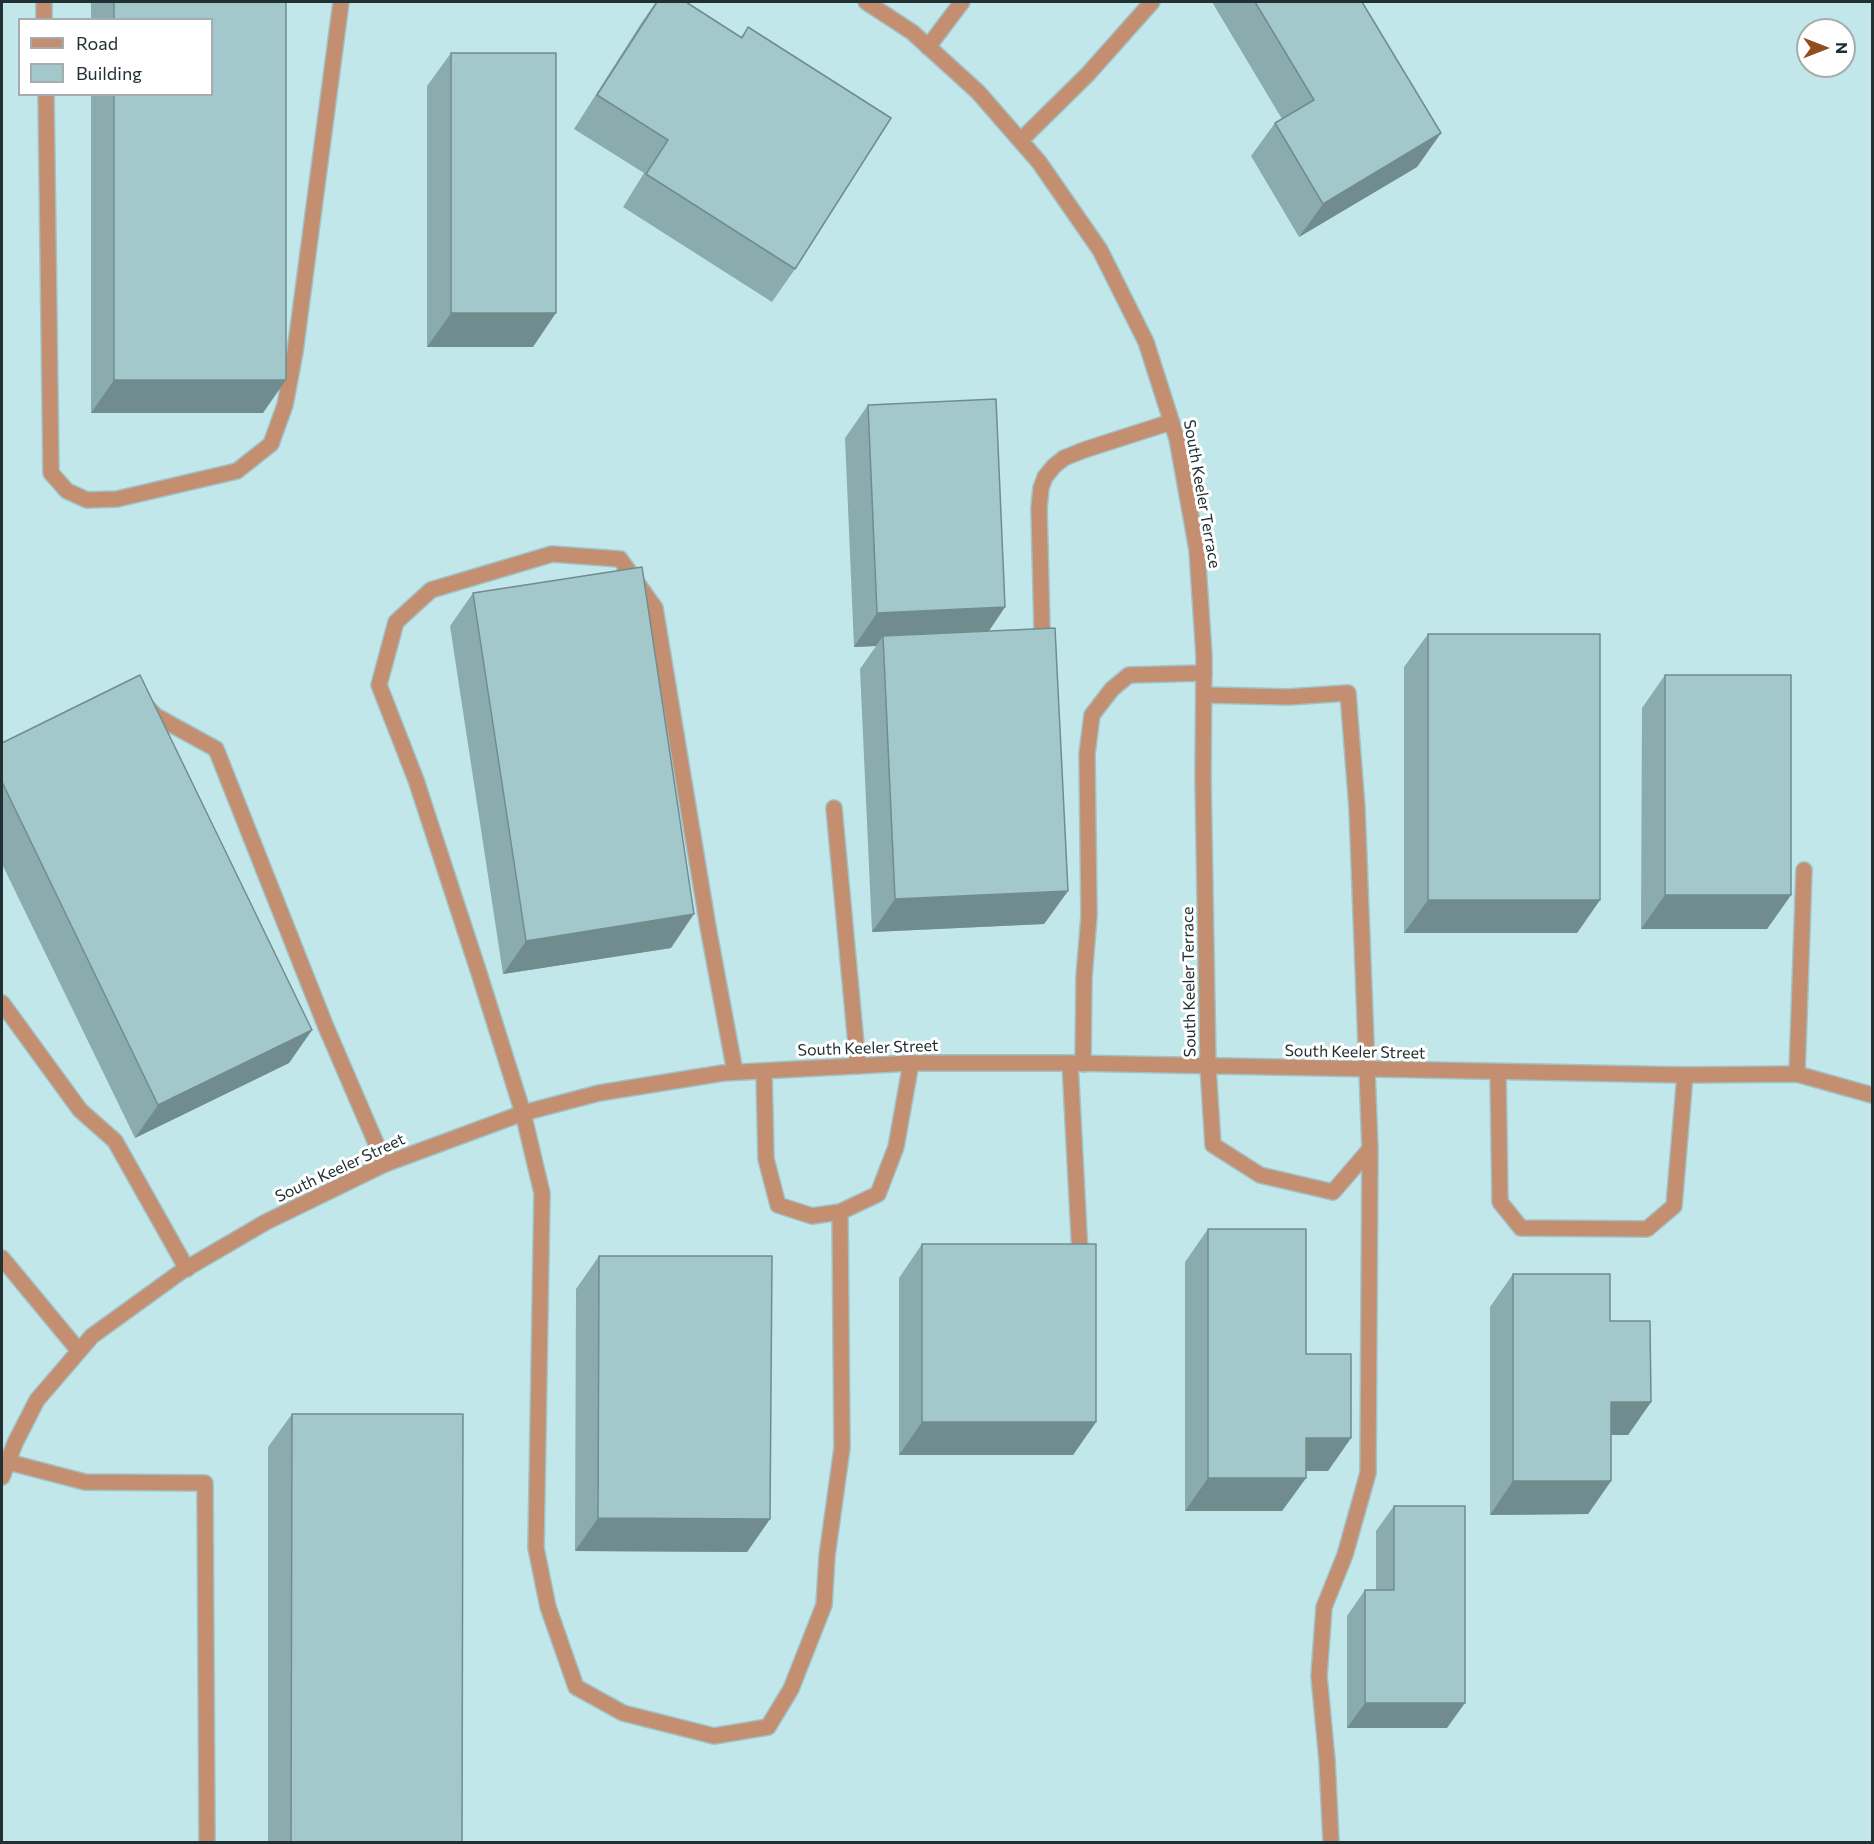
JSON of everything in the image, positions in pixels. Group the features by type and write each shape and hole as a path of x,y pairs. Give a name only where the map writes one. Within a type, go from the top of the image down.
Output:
{"street":[{"path":"44,2 44,18"},
{"path":"45,96 51,473 67,491 87,500 117,499 237,471 271,444 285,405 295,352 341,2"},
{"name":"South Keeler Terrace","path":"866,2 912,32 978,92 1039,162 1100,250 1146,342 1177,439 1197,550 1204,673 1203,778 1208,1067 1213,1144 1260,1175 1334,1192 1370,1149"},
{"path":"928,46 962,2"},
{"path":"1021,140 1088,74 1152,2"},
{"path":"1042,629 1039,508 1041,488 1045,477 1064,458 1171,422"},
{"path":"735,1072 708,927 655,608 620,559 552,554 430,590 396,622 379,684 416,780 479,973 523,1113 542,1193 536,1548 548,1607 576,1687 623,1713 714,1736 768,1727 791,1689 824,1605 827,1556 842,1448 840,1212"},
{"path":"1080,1254 1077,1064 1089,916 1087,754 1092,715 1112,689 1130,675 1204,673"},
{"path":"1204,695 1288,697 1348,693 1357,808 1370,1149 1368,1473 1345,1555 1324,1607 1319,1677 1327,1760 1331,1842"},
{"path":"133,696 156,716 216,749 326,1027 385,1164"},
{"path":"834,808 858,1066"},
{"path":"1797,1074 1803,870"},
{"path":"2,1003 81,1110 115,1141 187,1269"},
{"path":"764,1071 766,1159 778,1205 812,1216 840,1212 878,1194 896,1148 911,1063"},
{"name":"South Keeler Street","path":"2,1477 37,1400 92,1336 187,1269 266,1222 385,1164 523,1113 599,1093 735,1072 911,1063 1685,1075 1797,1074 1872,1095"},
{"path":"1498,1072 1500,1202 1521,1228 1647,1229 1674,1206 1685,1075"},
{"path":"2,1258 79,1351"},
{"path":"8,1462 85,1482 205,1484 207,1842"}],"building":[{"path":"114,2 286,2 286,380 114,380 114,96 213,96 213,18 114,18"},
{"path":"657,2 686,2 742,38 748,27 891,118 795,269 646,174 668,140 597,95"},
{"path":"1255,2 1362,2 1441,133 1323,204 1275,123 1314,100"},
{"path":"451,53 556,53 556,313 451,313"},
{"path":"996,399 1005,607 877,613 868,405"},
{"path":"642,567 694,914 526,941 473,593"},
{"path":"1055,628 1068,891 895,899 883,636"},
{"path":"1428,634 1600,634 1600,900 1428,900"},
{"path":"140,675 312,1030 158,1105 2,782 2,743"},
{"path":"1665,675 1791,675 1791,895 1665,895"},
{"path":"1208,1229 1306,1229 1306,1354 1351,1354 1351,1438 1306,1438 1306,1478 1208,1478"},
{"path":"922,1244 1096,1244 1096,1422 922,1422"},
{"path":"599,1256 772,1256 770,1519 598,1518"},
{"path":"1513,1274 1610,1274 1610,1321 1650,1321 1651,1402 1611,1402 1611,1481 1513,1481"},
{"path":"292,1414 463,1414 462,1842 291,1842"},
{"path":"1394,1506 1465,1506 1465,1703 1365,1703 1365,1590 1394,1590"}]}
